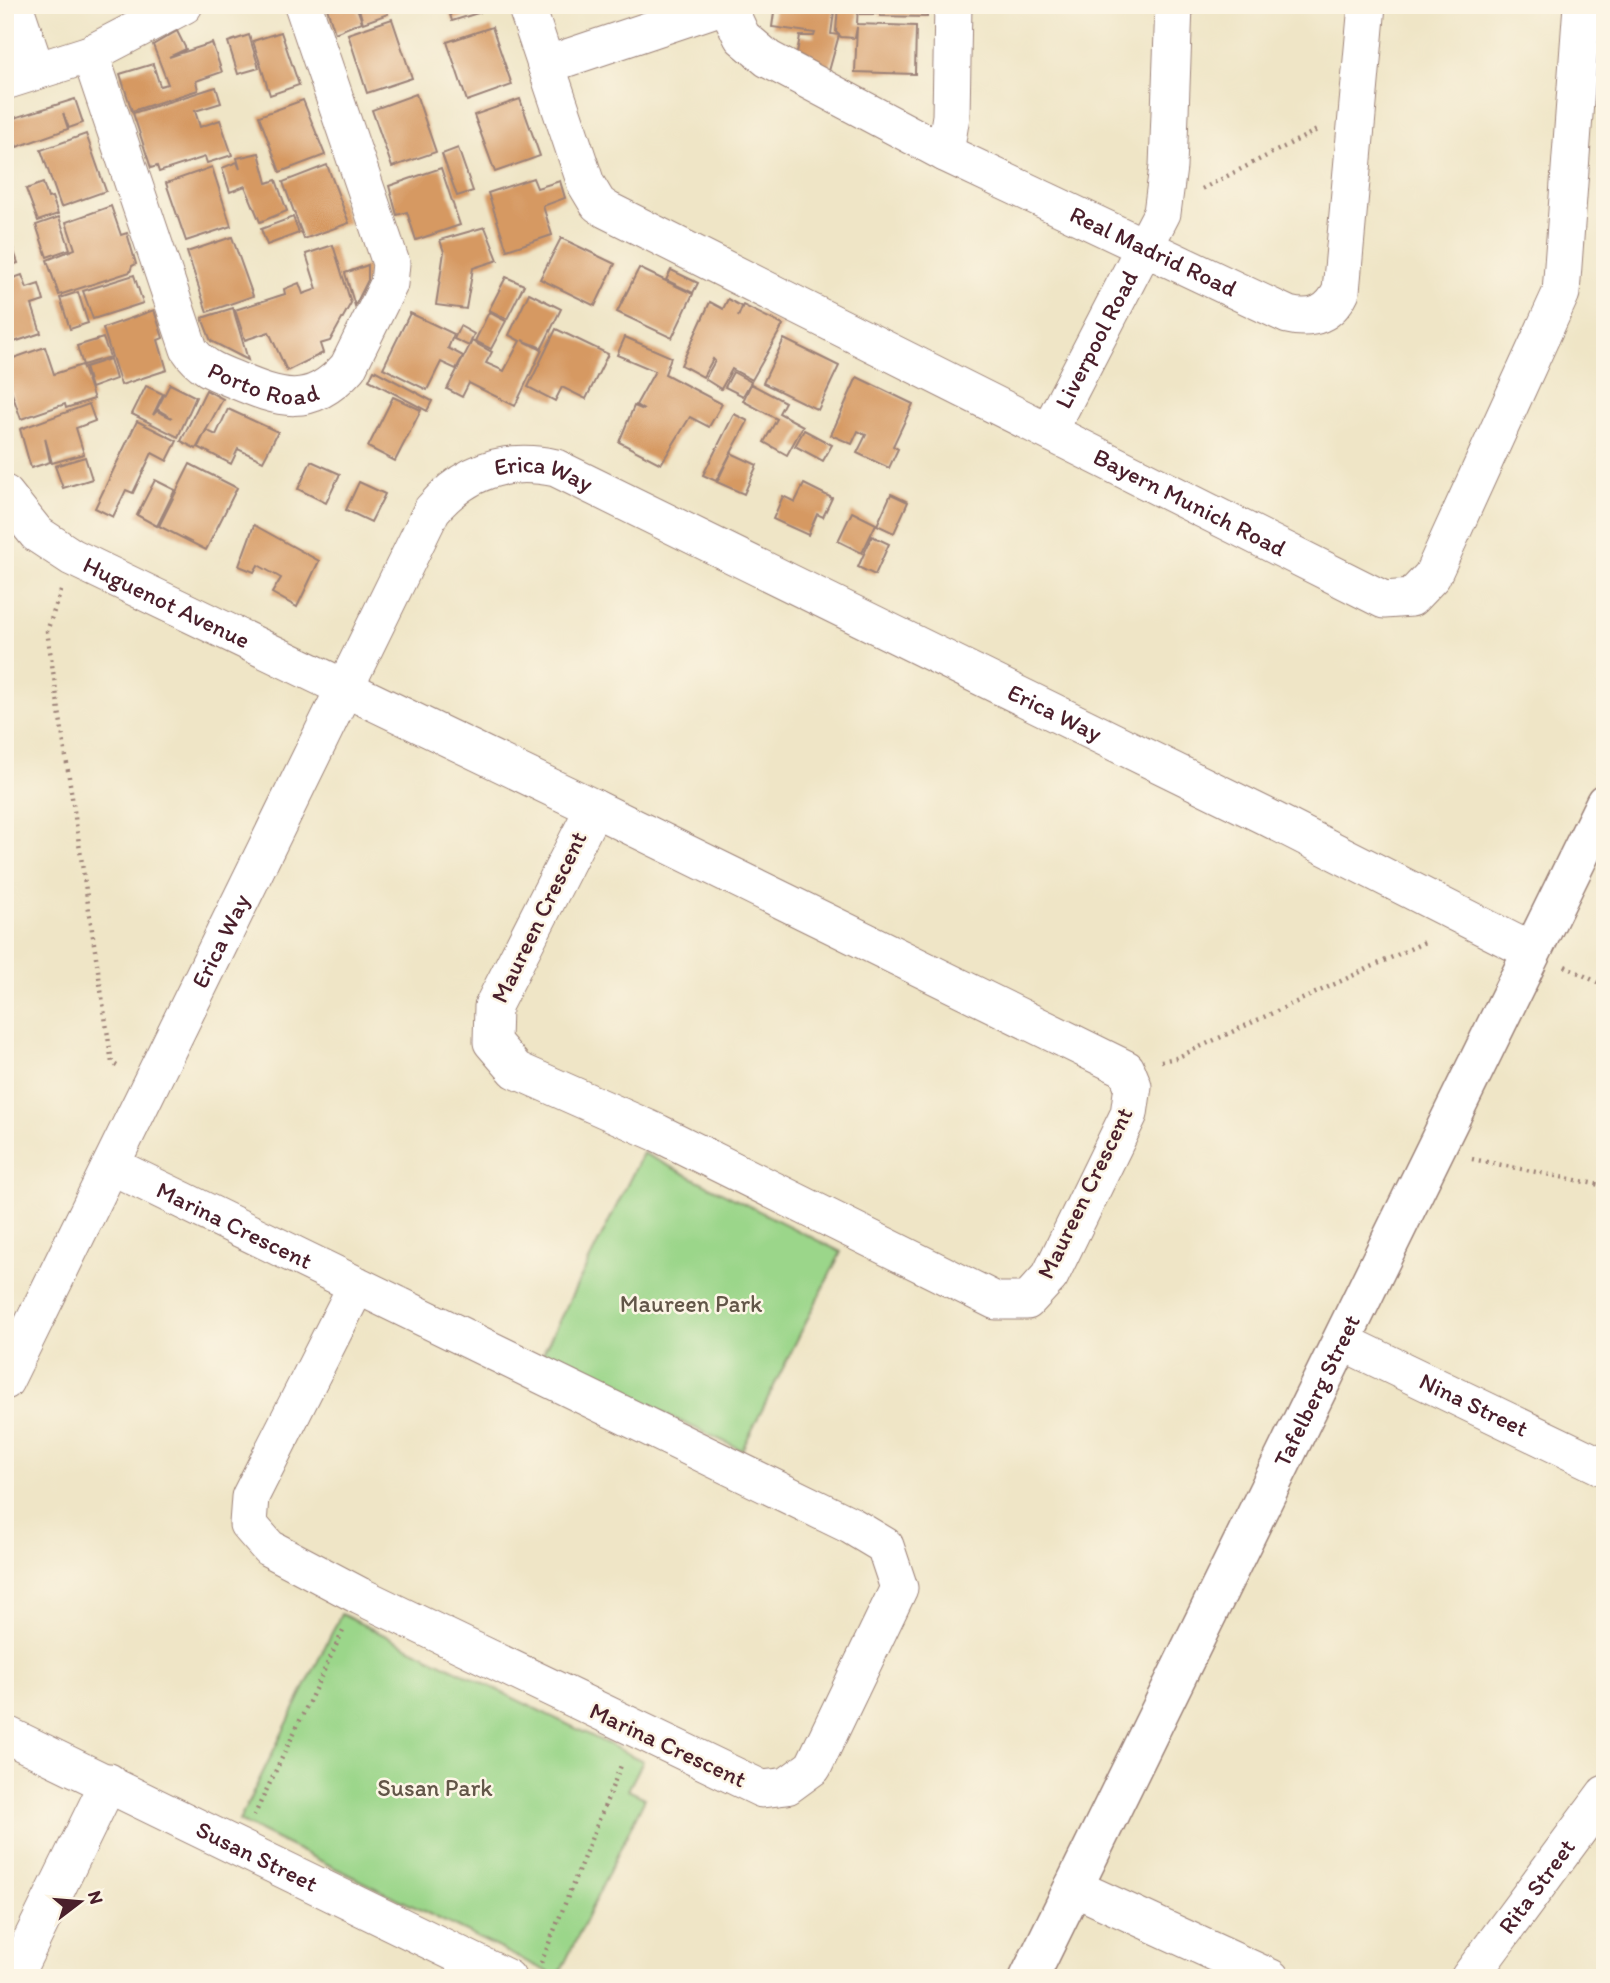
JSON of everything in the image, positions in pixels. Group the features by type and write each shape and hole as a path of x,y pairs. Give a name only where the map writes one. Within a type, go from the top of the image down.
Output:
{"street":[{"path":"14,5 21,76 90,54 184,5"},
{"name":"Porto Road","path":"90,54 189,349 209,369 274,397 311,393 331,383 348,367 389,284 391,263 303,5"},
{"name":"Bayern Munich Road","path":"526,5 586,184 598,204 1384,600 1411,598 1432,576 1561,293 1582,5"},
{"name":"Real Madrid Road","path":"546,65 726,5 742,37 754,50 945,153 1288,315 1315,317 1327,311 1341,290 1367,5"},
{"path":"945,153 951,116 953,5"},
{"path":"1165,203 1174,5"},
{"name":"Liverpool Road","path":"1049,431 1165,203"},
{"name":"Erica Way","path":"5,1381 432,510 462,481 500,466 519,463 556,468 1265,816 1544,957"},
{"name":"Huguenot Avenue","path":"5,494 37,534 72,557 346,688"},
{"name":"Maureen Crescent","path":"346,688 594,808 1111,1059 1126,1069 1133,1086 1129,1114 1050,1276 1027,1301 996,1301 658,1133 516,1070 492,1042 493,1006 594,808"},
{"name":"Tafelberg Street","path":"1029,1978 1343,1342 1544,957 1605,803"},
{"name":"Marina Crescent","path":"112,1166 357,1285 850,1525 885,1546 899,1588 813,1767 787,1786 761,1789 360,1596 269,1548 248,1524 250,1497 357,1285"},
{"name":"Nina Street","path":"1343,1342 1605,1468"},
{"name":"Susan Street","path":"5,1734 522,1975"},
{"path":"13,1978 109,1782"},
{"name":"Rita Street","path":"1469,1978 1605,1794"},
{"path":"1073,1887 1271,1978"}],"path":[{"path":"1165,203 1214,185 1358,108"},
{"path":"72,557 47,631 112,1063 150,1089"},
{"path":"1154,1063 1177,1058 1436,936"},
{"path":"1544,957 1605,986"},
{"path":"1463,1154 1477,1162 1605,1186"},
{"path":"248,1828 360,1596"},
{"path":"522,1975 636,1730"}],"green space":[{"name":"Maureen Park","path":"643,1153 841,1252 742,1450 541,1357"},
{"name":"Susan Park","path":"341,1614 643,1761 628,1790 645,1798 558,1977 239,1821"}],"building":[{"path":"326,5 356,5 362,22 335,33"},
{"path":"358,5 385,5 388,14 363,23"},
{"path":"447,5 479,5 481,12 452,21"},
{"path":"775,5 835,5 831,34 839,35 829,71 797,53 800,36 814,36 815,33 772,27"},
{"path":"838,5 858,5 857,24 916,26 915,74 855,72 857,27 855,38 841,37 836,32"},
{"path":"860,5 878,5 877,14 860,14"},
{"path":"880,5 927,5 927,17 880,16"},
{"path":"392,19 412,78 367,93 348,34"},
{"path":"492,27 512,85 467,101 447,42"},
{"path":"177,31 186,49 169,57 212,43 222,72 196,81 198,90 132,111 120,74 153,64 160,86 168,84 153,45"},
{"path":"281,32 299,85 270,95 253,41"},
{"path":"249,35 259,68 238,74 228,42"},
{"path":"216,87 221,103 195,111 200,127 220,120 232,155 207,163 205,157 159,172 157,166 151,168 133,113"},
{"path":"416,94 436,152 392,167 372,110"},
{"path":"75,99 83,123 69,128 63,113 68,129 17,147 8,120"},
{"path":"520,99 540,156 495,172 474,115"},
{"path":"303,100 325,155 280,172 259,116"},
{"path":"86,134 106,191 61,207 41,150"},
{"path":"458,148 473,191 457,196 442,154"},
{"path":"259,153 267,183 276,180 287,211 260,222 245,186 230,192 222,168 237,162 240,169 237,158"},
{"path":"327,165 349,223 304,239 283,182"},
{"path":"212,167 231,226 186,241 166,183"},
{"path":"441,168 460,225 416,240 407,212 397,215 389,186"},
{"path":"533,178 537,188 560,181 565,198 543,206 552,235 507,250 488,193"},
{"path":"43,183 58,214 38,221 26,189"},
{"path":"111,206 121,235 127,233 136,264 130,272 59,295 47,260 75,249 66,222"},
{"path":"59,217 70,249 47,257 36,225"},
{"path":"293,217 299,233 267,245 261,229"},
{"path":"485,227 498,260 473,268 466,309 436,305 444,252 440,240"},
{"path":"5,229 18,263 5,267"},
{"path":"232,237 253,296 207,312 187,252"},
{"path":"561,238 615,264 595,306 540,279"},
{"path":"333,245 351,303 330,341 320,344 323,353 287,371 269,332 245,340 235,310 285,294 284,289 299,283 303,294 317,289 306,254"},
{"path":"368,265 368,280 355,306 345,273"},
{"path":"639,268 693,294 672,338 617,312"},
{"path":"671,270 698,283 693,293 666,280"},
{"path":"22,275 27,288 39,284 44,301 32,305 41,333 5,345 5,281"},
{"path":"134,275 143,303 93,319 83,291"},
{"path":"506,277 524,285 507,319 489,310"},
{"path":"78,292 88,323 70,329 60,298"},
{"path":"529,293 561,309 542,348 522,340 542,350 515,406 469,383 462,397 447,389 472,341 492,352 486,363 504,371 520,341 509,335"},
{"path":"728,299 742,307 738,317 743,305 783,325 752,380 732,369 721,389 705,379 715,361 713,359 703,377 681,365 710,302 723,309"},
{"path":"233,308 248,360 211,341 202,318"},
{"path":"154,310 163,338 158,340 167,370 121,385 103,328"},
{"path":"489,312 506,321 491,349 475,341"},
{"path":"410,313 454,334 448,348 463,356 456,369 441,362 427,390 383,368"},
{"path":"460,326 474,334 469,346 454,339"},
{"path":"556,329 608,354 586,399 562,387 555,401 528,387"},
{"path":"625,337 671,357 665,374 722,404 709,427 690,417 661,464 619,442 634,406 644,410 636,405 655,371 617,355"},
{"path":"103,338 110,357 83,365 77,346"},
{"path":"784,339 839,366 818,410 763,383"},
{"path":"45,347 54,374 82,365 94,399 66,408 65,404 21,419 5,374 5,361"},
{"path":"110,359 116,379 91,388 85,367"},
{"path":"374,370 432,401 427,411 369,380"},
{"path":"733,372 751,382 743,396 725,387"},
{"path":"857,377 913,404 893,446 898,449 889,468 857,453 866,435 858,431 852,444 831,435"},
{"path":"170,384 196,397 178,437 132,414 146,386 163,394 153,415 157,411 172,418 157,409"},
{"path":"751,384 785,402 779,413 803,426 787,455 764,442 777,419 743,401"},
{"path":"206,390 223,399 196,449 181,441"},
{"path":"393,397 421,410 395,461 368,447"},
{"path":"89,404 95,421 76,428 84,454 52,463 45,438 50,462 31,468 20,429"},
{"path":"228,409 278,432 263,461 238,449 231,464 198,447 206,430 216,435"},
{"path":"734,414 748,421 716,481 703,475"},
{"path":"137,421 177,441 167,461 152,453 133,493 126,490 113,517 95,508"},
{"path":"804,430 832,445 823,461 795,446"},
{"path":"731,453 757,465 744,494 717,482"},
{"path":"85,457 92,479 63,488 55,466"},
{"path":"311,461 340,474 326,503 298,489"},
{"path":"190,464 237,488 206,550 159,526"},
{"path":"155,480 175,490 157,526 137,515"},
{"path":"359,482 385,494 371,522 346,510"},
{"path":"804,484 832,498 823,517 817,514 808,535 773,519 783,496 795,502"},
{"path":"891,494 908,502 894,533 877,525"},
{"path":"852,512 876,524 862,553 838,541"},
{"path":"254,525 319,561 297,607 272,593 281,578 258,565 254,572 239,566"},
{"path":"872,536 889,544 875,575 858,567"}]}
